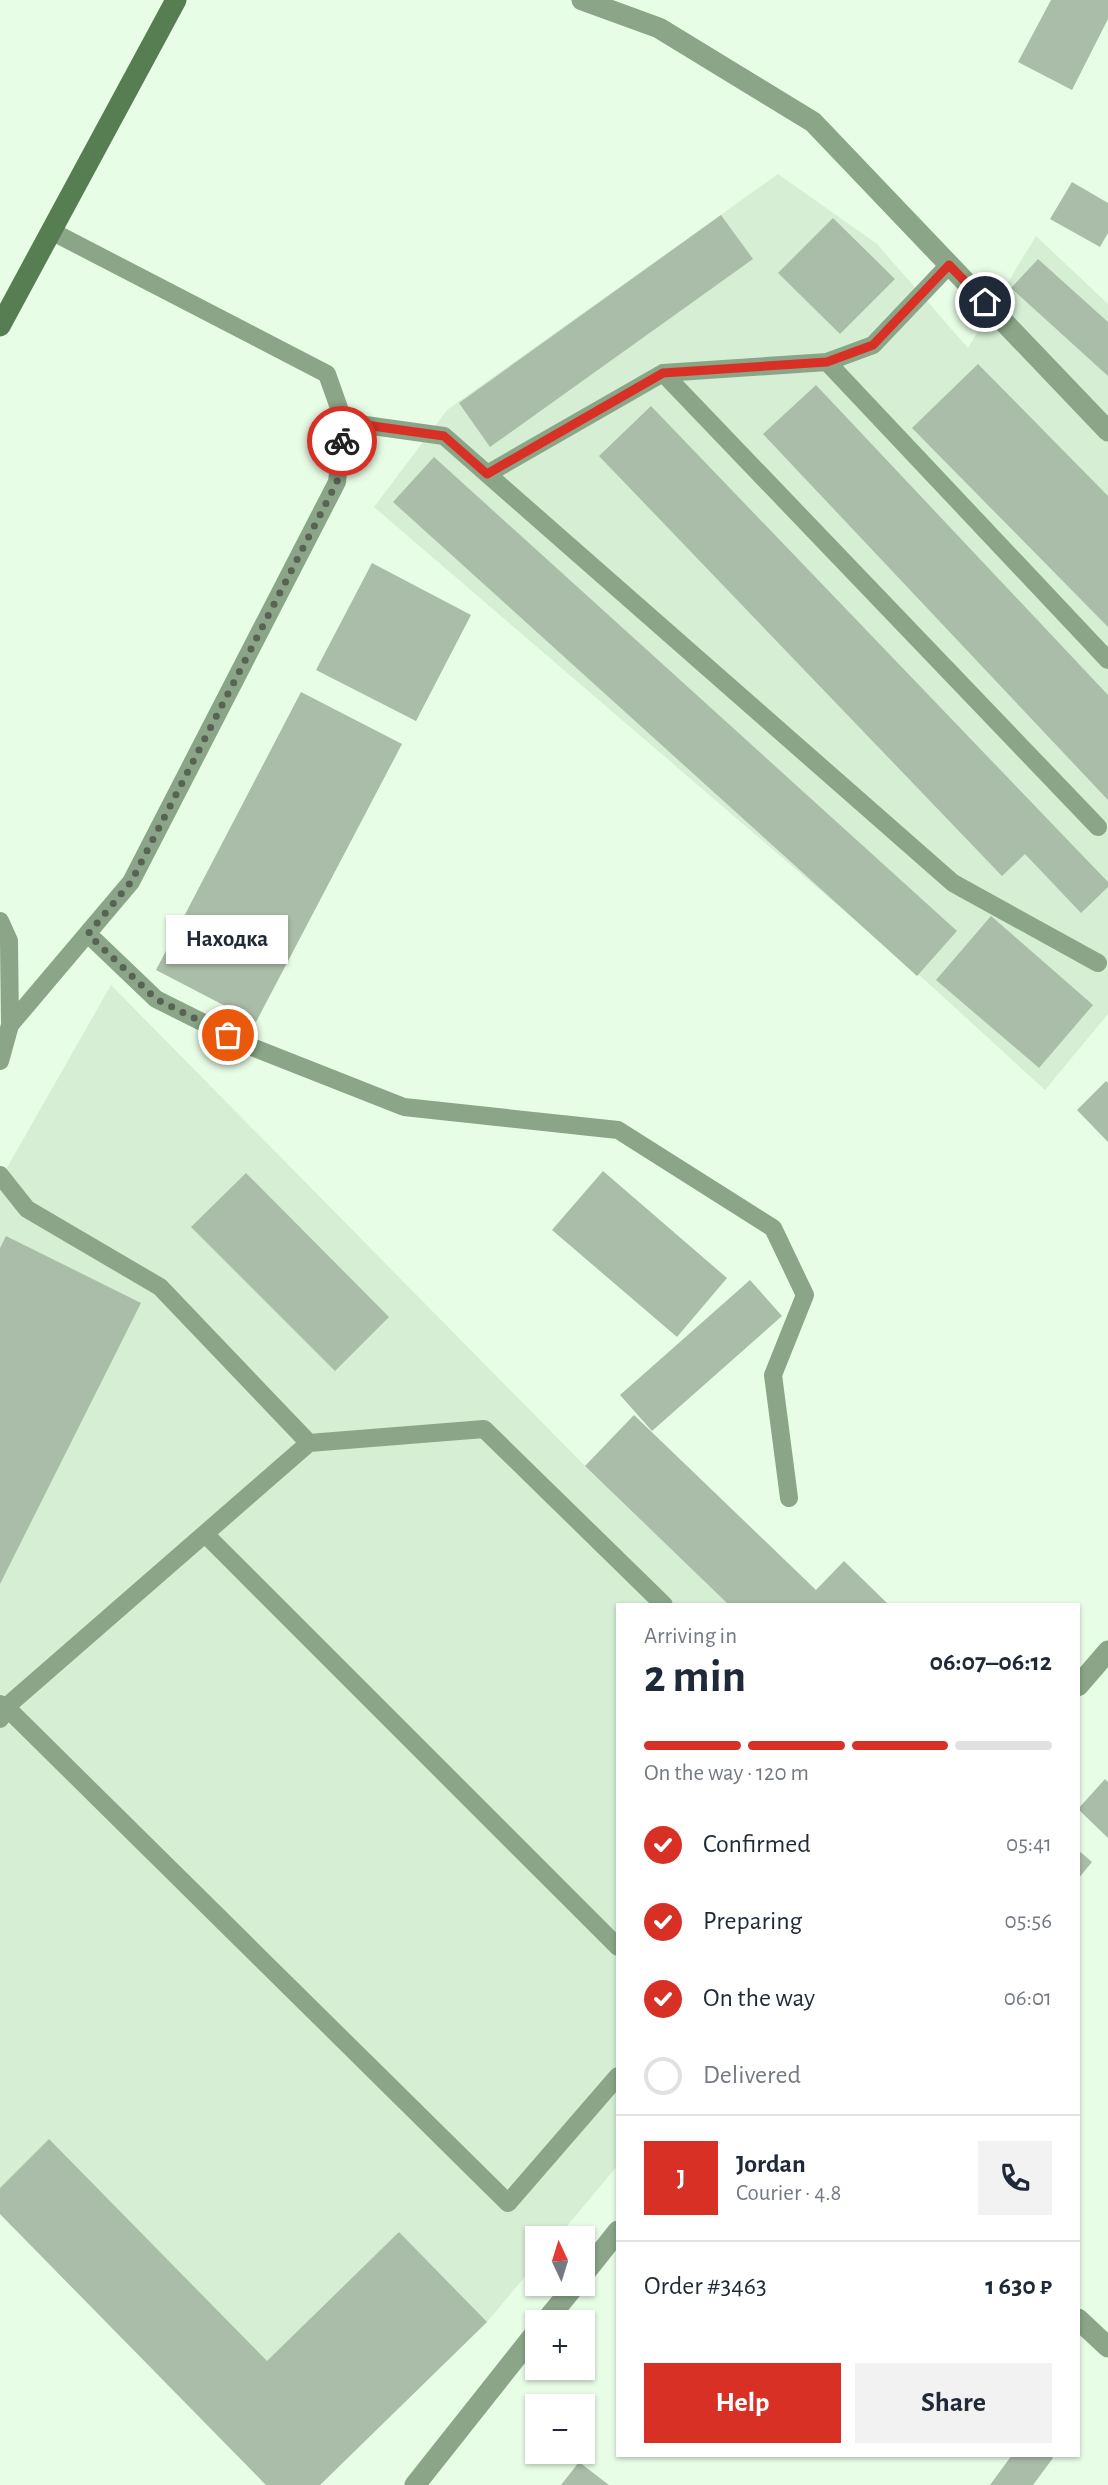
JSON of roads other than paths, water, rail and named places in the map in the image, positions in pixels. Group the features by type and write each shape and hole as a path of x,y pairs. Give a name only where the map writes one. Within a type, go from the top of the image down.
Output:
{"main road":[{"path":"0,326 176,0"}],"street":[{"path":"582,0 659,28 813,122 1108,431"},
{"path":"1080,1684 1108,1651"},
{"path":"595,2260 616,2234"},
{"path":"555,2310 566,2296"},
{"path":"1080,2321 1108,2347"},
{"path":"415,2485 525,2346"}],"lane":[{"path":"10,1025 131,882 337,482 344,422 327,374 51,231"},
{"path":"487,474 663,373 827,362 873,345 949,265"},
{"path":"827,362 1108,660"},
{"path":"663,373 1098,827"},
{"path":"344,422 444,436 953,883 1098,963"},
{"path":"0,921 9,941 10,1025 0,1061"},
{"path":"88,934 156,999 252,1047 404,1107 618,1130 773,1228 805,1295 773,1375 789,1499"},
{"path":"0,1175 27,1209 160,1287 309,1443"},
{"path":"616,2078 508,2203 2,1710 309,1443 484,1429 662,1603"},
{"path":"205,1534 616,1945"}],"place":[{"name":"Находка","path":"228,1035"}]}
